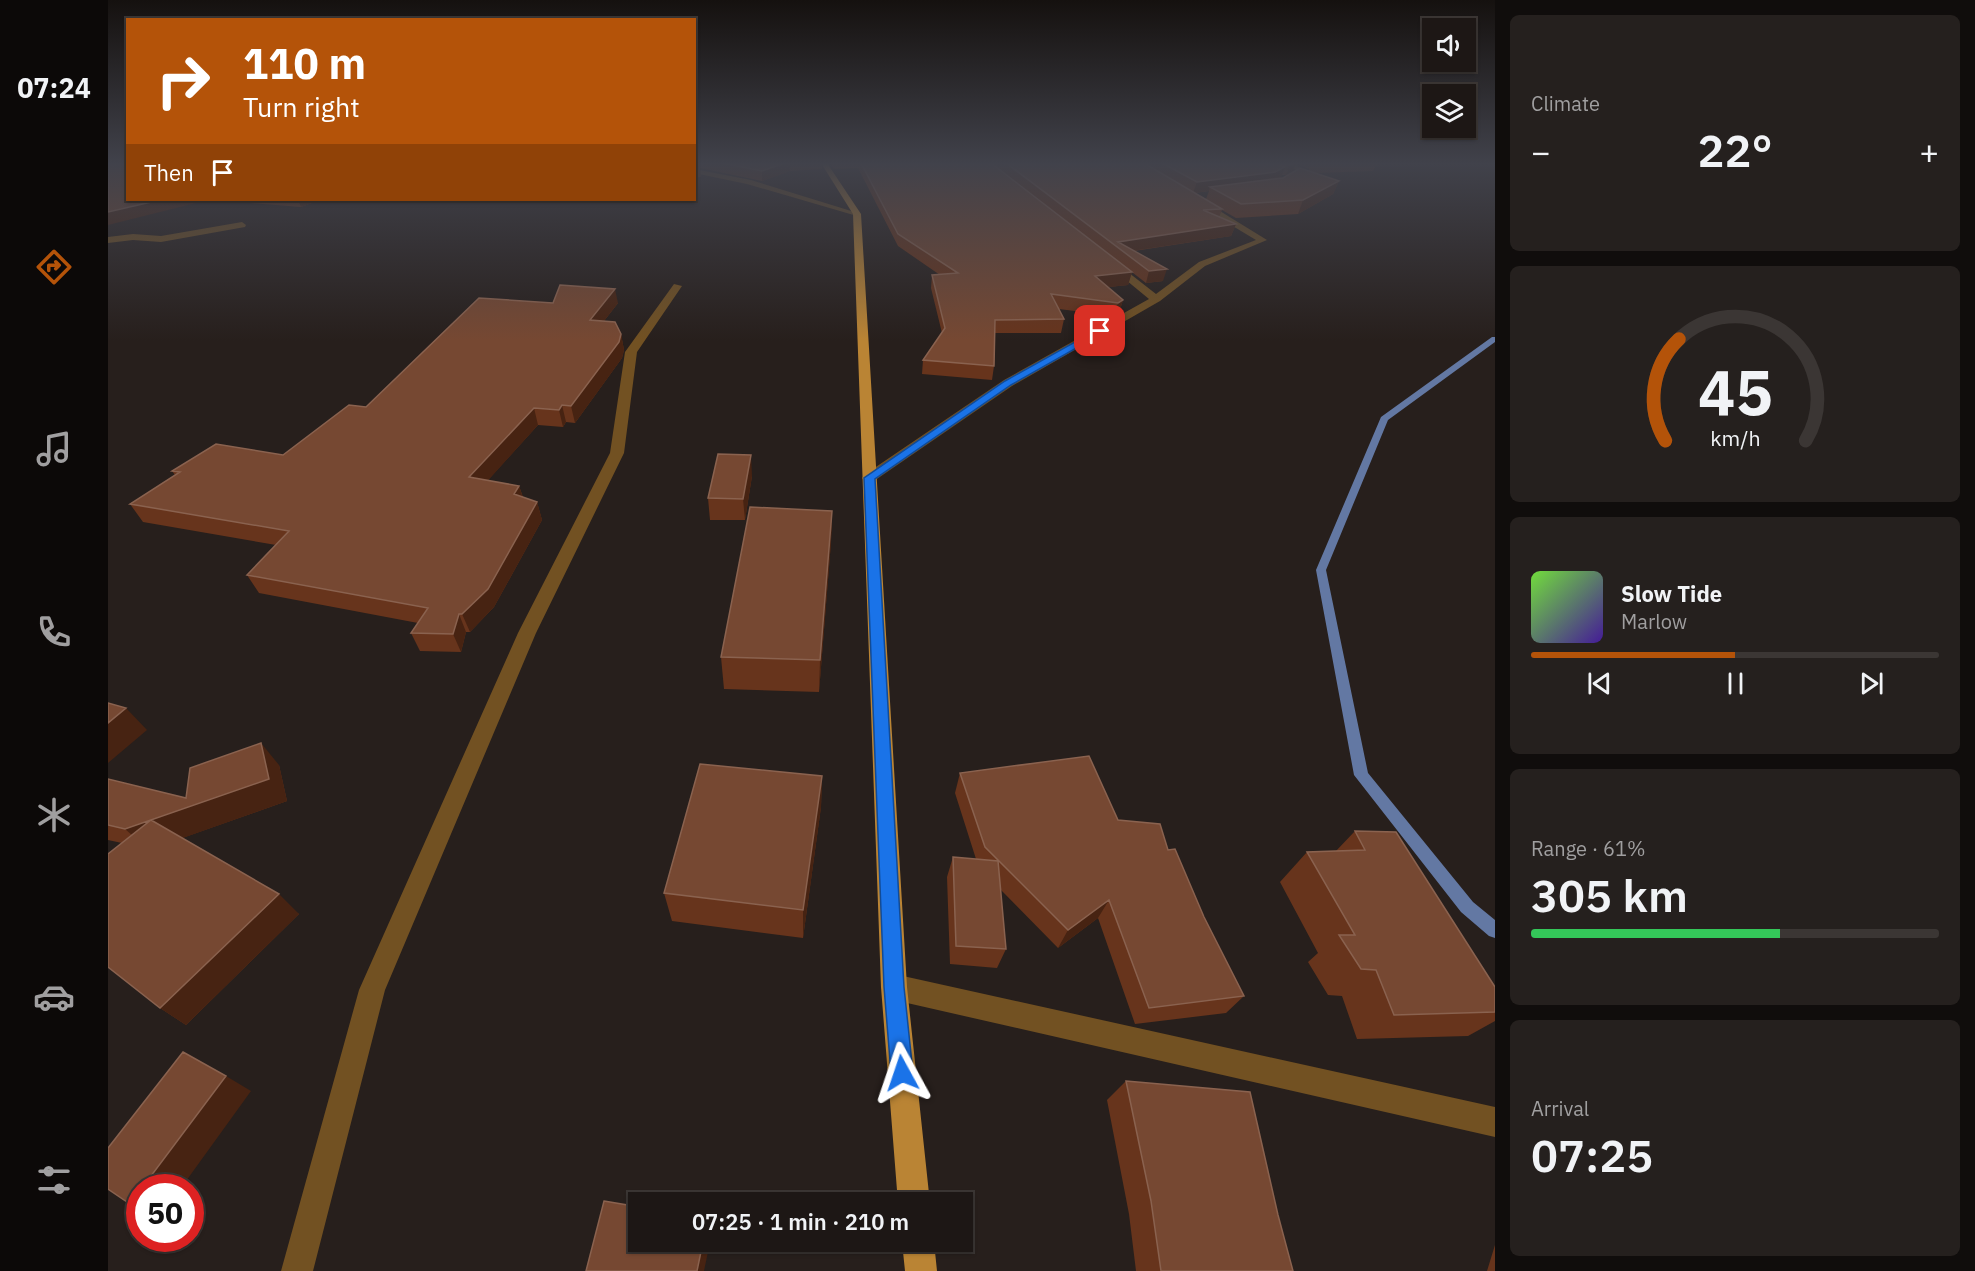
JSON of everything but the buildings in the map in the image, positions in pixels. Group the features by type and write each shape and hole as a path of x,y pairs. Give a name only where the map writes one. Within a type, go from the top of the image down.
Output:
{"main road":[{"path":"857,222 894,987 913,1192"},
{"path":"919,1252 921,1271"}],"street":[{"path":"869,478 1008,383 1156,299 1202,264 1263,240 1233,222"},
{"path":"108,240 134,237 161,239 242,225"},
{"path":"1101,256 1156,299"},
{"path":"297,1271 372,990 527,633 617,453 632,352 677,286"},
{"path":"894,987 1495,1122"}],"waterway":[{"path":"1495,339 1384,419 1321,570 1361,775 1467,907 1495,930"}],"route":[{"path":"902,1073 894,987 869,478 1008,383 1100,331"}]}
